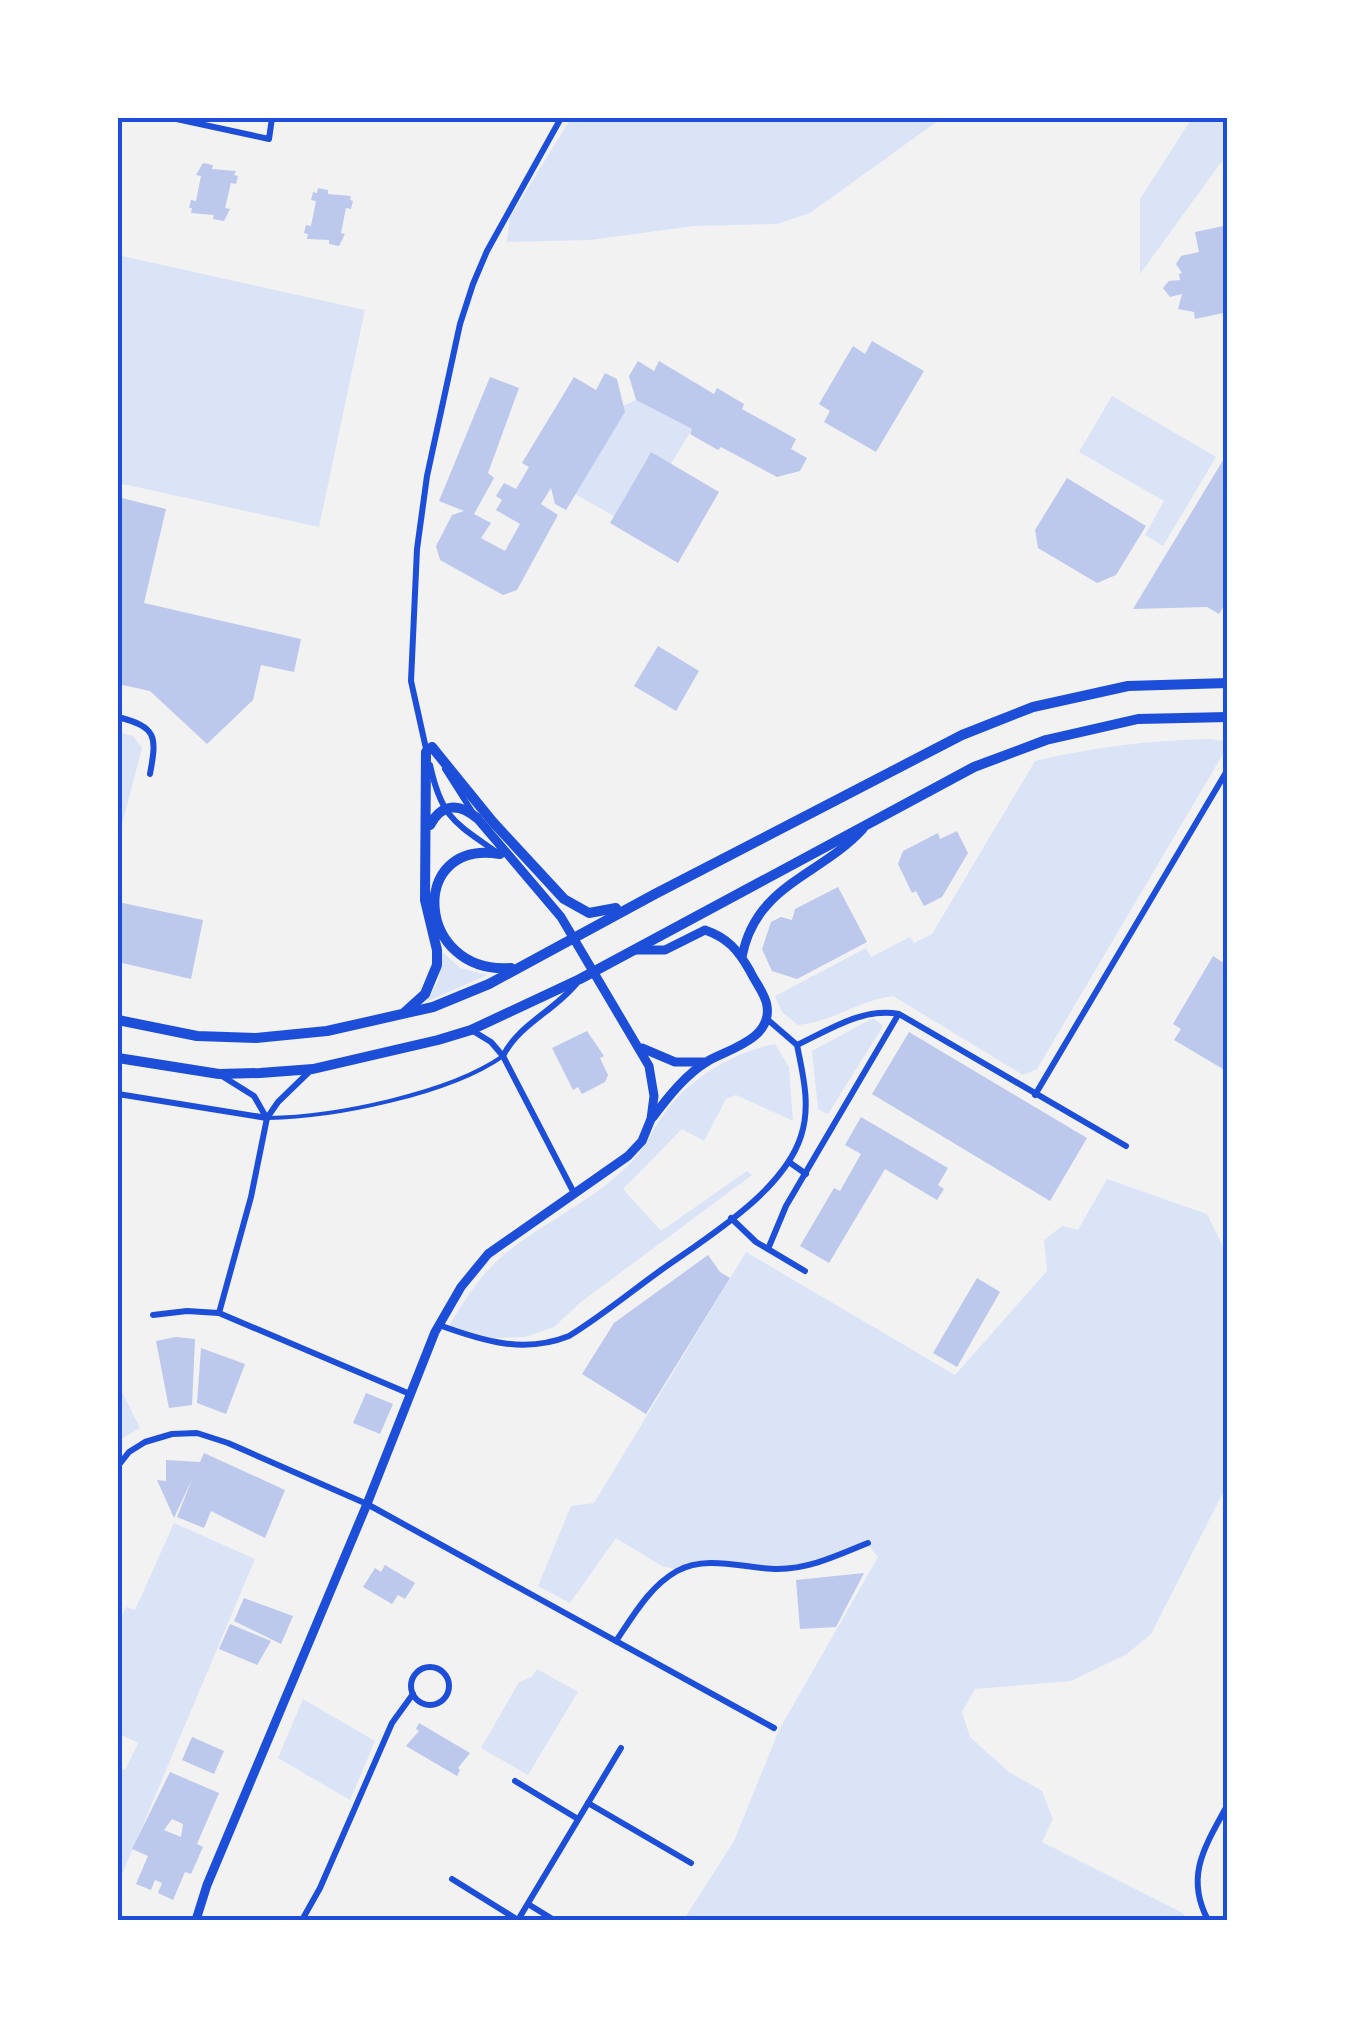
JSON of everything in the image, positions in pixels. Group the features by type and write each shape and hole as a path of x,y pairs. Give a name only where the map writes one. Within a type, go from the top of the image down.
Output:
{"main road":[{"path":"118,1020 196,1036 256,1038 327,1031 396,1018 462,996 518,968 962,735 1033,707 1128,686 1228,683"},
{"path":"118,1058 219,1074 313,1068 471,1030 580,979 974,767 1046,740 1138,720 1228,717"},
{"path":"429,750 571,904 583,911 601,913 654,894"},
{"path":"396,1018 425,994 437,965 426,900 429,750"},
{"path":"427,832 434,817 444,810 461,807 477,818"},
{"path":"500,854 474,852 452,862 438,883 436,908 444,937 463,960 489,968 518,968"}],"street":[{"path":"172,118 268,139 272,118"},
{"path":"520,870 462,829 444,810 410,681 417,549 427,476 460,324 487,251 560,118"},
{"path":"118,717 140,723 151,732 156,744 150,774"},
{"path":"429,750 477,818 561,917 639,1046 653,1083 651,1119"},
{"path":"1034,1096 1228,769"},
{"path":"742,958 745,940 756,919 780,890 845,849 867,825"},
{"path":"196,1920 410,1394 460,1287 488,1254 628,1156 642,1141 651,1119 667,1098 705,1062 760,1032 767,1020 768,1004 742,958 723,936 705,930 664,950 630,950"},
{"path":"503,1056 519,1032 555,1006 580,979"},
{"path":"797,1045 866,1014 882,1010 899,1014 1034,1096 1126,1146"},
{"path":"768,1249 786,1206 899,1014"},
{"path":"439,1325 483,1341 521,1346 551,1343 584,1326 731,1218 770,1184 789,1162 805,1122 806,1101 797,1045 767,1020"},
{"path":"471,1030 491,1042 503,1056 574,1192"},
{"path":"639,1046 674,1062 705,1062"},
{"path":"219,1312 251,1198 267,1118 313,1068"},
{"path":"219,1074 250,1092 267,1118"},
{"path":"118,1094 267,1118"},
{"path":"789,1162 806,1174"},
{"path":"731,1218 746,1234 805,1271"},
{"path":"154,1315 219,1312 410,1394"},
{"path":"118,1466 144,1442 172,1434 197,1434 228,1443 367,1504 774,1728"},
{"path":"616,1641 646,1597 678,1570 712,1562 780,1569 818,1564 868,1544"},
{"path":"302,1920 320,1888 392,1723 413,1694 411,1682 422,1668 435,1668 445,1675 448,1693 440,1702 421,1703 413,1694"},
{"path":"452,1879 518,1920 620,1748"},
{"path":"515,1781 578,1818"},
{"path":"588,1803 691,1863"},
{"path":"1208,1920 1198,1893 1196,1872 1228,1804"},
{"path":"528,1904 554,1920"}],"lane":[{"path":"267,1118 312,1117 377,1103 441,1084 503,1056"}],"shaded area":[{"path":"571,118 942,118 810,213 777,224 694,226 590,240 507,242 510,217"},
{"path":"1192,118 1227,118 1227,154 1140,274 1140,199"},
{"path":"118,255 365,310 319,527 118,483"},
{"path":"1112,396 1216,457 1163,546 1145,535 1164,501 1079,452"},
{"path":"636,400 692,429 671,464 650,453 614,516 575,494 623,406"},
{"path":"118,732 133,736 142,748 120,832 118,832"},
{"path":"1224,741 1226,749 1037,1069 1023,1075 893,996 798,1025 782,1012 775,996 866,948 871,957 910,937 914,943 932,934 1035,761 1122,745"},
{"path":"440,950 460,968 487,975 426,1002 439,980"},
{"path":"873,1018 883,1026 828,1114 818,1109 812,1051"},
{"path":"775,1044 789,1067 793,1121 736,1095 726,1099 704,1141 682,1129 623,1189 661,1231 747,1171 752,1175 581,1302 554,1327 525,1337 492,1338 449,1326 478,1282 500,1258 591,1196 628,1165 687,1088 729,1060"},
{"path":"1107,1179 1207,1214 1227,1255 1227,1485 1151,1634 1127,1654 1071,1681 975,1689 962,1712 970,1737 1009,1772 1042,1791 1053,1819 1042,1842 1183,1913 1187,1920 693,1920 686,1916 734,1841 779,1730 878,1557 867,1544 818,1563 780,1569 712,1562 679,1570 662,1566 616,1538 570,1603 538,1586 571,1506 594,1503 746,1252 955,1375 1047,1271 1044,1240 1062,1226 1078,1230"},
{"path":"118,1384 140,1428 118,1441"},
{"path":"174,1523 255,1559 118,1884 118,1767 125,1770 138,1743 118,1733 118,1624 126,1607 135,1610"},
{"path":"537,1669 578,1692 528,1775 481,1748 519,1682 532,1677"},
{"path":"303,1699 375,1741 350,1800 278,1758"}],"building":[{"path":"203,163 213,165 212,169 236,171 234,175 238,176 236,184 231,183 225,208 230,209 224,221 213,219 214,215 191,213 189,208 191,200 196,201 201,176 196,175"},
{"path":"318,188 328,190 328,194 351,196 353,201 351,209 346,208 341,233 345,234 339,246 329,244 329,240 307,239 308,234 304,233 306,225 311,226 316,201 311,200"},
{"path":"1228,225 1228,312 1195,319 1194,312 1178,309 1182,294 1170,297 1163,288 1169,281 1180,280 1182,273 1176,264 1181,256 1199,252 1195,232"},
{"path":"872,341 924,371 876,452 824,422 830,411 819,404 853,346 865,354"},
{"path":"638,361 654,371 659,361 714,394 717,388 744,404 742,409 796,439 791,449 807,458 800,471 777,477 721,447 718,450 690,434 692,429 636,400 629,376"},
{"path":"605,373 617,379 625,412 566,510 555,504 551,488 541,504 558,515 517,590 503,595 440,560 436,546 452,515 464,511 439,501 490,377 519,388 488,473 494,478 474,514 491,523 481,538 505,551 520,524 496,510 502,500 496,496 504,483 516,489 529,467 522,463 574,377 596,390"},
{"path":"651,452 719,492 678,563 610,523"},
{"path":"1228,452 1228,600 1219,614 1207,607 1133,609"},
{"path":"1067,478 1146,526 1116,575 1097,583 1038,548 1035,530"},
{"path":"118,497 166,509 144,603 301,639 294,672 261,665 253,700 207,744 150,691 118,684"},
{"path":"658,646 699,671 676,711 634,686"},
{"path":"957,831 968,853 942,897 924,906 916,891 912,893 898,864 903,851 938,833 940,839"},
{"path":"838,887 867,942 797,979 772,971 762,949 771,922 781,917 792,920 795,909"},
{"path":"118,902 203,920 191,979 118,962"},
{"path":"1213,956 1224,963 1228,957 1228,1072 1174,1040 1181,1029 1173,1024"},
{"path":"587,1031 604,1056 600,1058 608,1075 605,1082 582,1094 578,1087 573,1090 552,1048"},
{"path":"909,1032 1087,1138 1050,1201 872,1094"},
{"path":"861,1117 948,1168 938,1185 944,1189 937,1200 885,1169 829,1263 800,1246 834,1188 840,1191 861,1154 845,1145"},
{"path":"708,1255 720,1272 730,1278 646,1414 582,1374 614,1323"},
{"path":"977,1278 1000,1292 957,1367 933,1353"},
{"path":"195,1339 192,1405 169,1408 156,1341"},
{"path":"201,1348 245,1364 226,1414 197,1403"},
{"path":"366,1393 393,1404 380,1434 353,1423"},
{"path":"204,1453 285,1490 265,1538 211,1511 204,1528 177,1517 193,1477 174,1518 157,1480 166,1481 166,1460 200,1462"},
{"path":"385,1565 415,1583 405,1599 398,1595 392,1604 363,1587 375,1568 381,1572"},
{"path":"864,1573 836,1627 800,1629 796,1580"},
{"path":"244,1598 293,1616 281,1644 234,1621"},
{"path":"230,1624 271,1641 257,1665 219,1649"},
{"path":"419,1723 470,1753 458,1768 457,1776 406,1746 419,1731"},
{"path":"192,1737 224,1751 214,1774 182,1760"},
{"path":"170,1772 219,1793 197,1844 203,1847 191,1874 185,1872 173,1900 158,1893 162,1883 155,1880 151,1890 136,1884 148,1856 132,1849","holes":["172,1819 183,1824 181,1837 164,1830"]}]}
